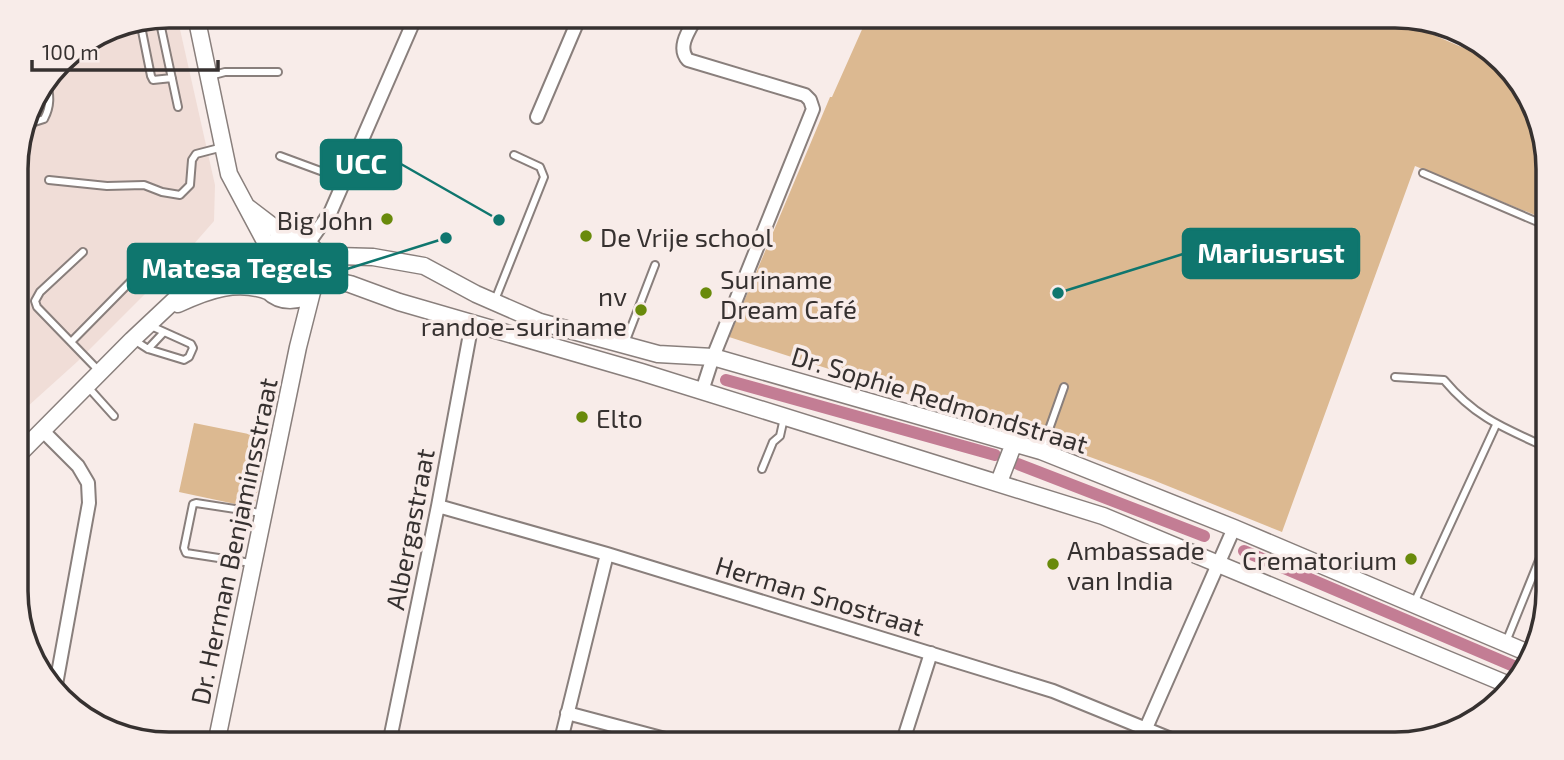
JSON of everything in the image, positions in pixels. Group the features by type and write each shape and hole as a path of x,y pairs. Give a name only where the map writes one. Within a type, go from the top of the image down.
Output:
{"street":[{"path":"199,28 229,174 268,247"},
{"path":"312,248 345,180 411,28"},
{"path":"537,117 575,28"},
{"path":"689,28 682,47 683,55 688,60 804,95 810,100 813,109 713,357 702,391"},
{"path":"244,205 288,238"},
{"path":"277,296 262,282 260,264 268,247 281,239 298,239 312,248 321,266 314,288"},
{"name":"Dr. Sophie Redmondstraat","path":"312,248 337,256 373,257 424,266 540,322 658,354 713,357 1041,451 1234,528 1522,651"},
{"path":"28,445 183,293 208,277 260,264"},
{"path":"161,314 220,288 250,286 277,296 299,299 314,288 340,282 1103,516 1502,682"},
{"name":"Dr. Herman Benjaminsstraat","path":"218,732 298,347 314,288"},
{"name":"Dr. Herman Benjaminsstraat","path":"277,296 295,319 298,347"},
{"name":"Albergastraat","path":"391,732 472,323"},
{"path":"42,430 78,466 89,483 89,503 57,677"},
{"path":"999,482 1014,443"},
{"name":"Herman Snostraat","path":"438,506 607,554 1053,691 1155,732"},
{"path":"1144,732 1234,528"},
{"path":"563,732 607,554"},
{"path":"906,732 931,653"},
{"path":"567,713 639,732"}],"lane":[{"path":"160,28 178,107"},
{"path":"142,31 153,80 172,78"},
{"path":"209,76 225,72 278,72"},
{"path":"37,121 44,119 49,109 48,96"},
{"path":"49,180 107,186 144,185 180,195 190,185 192,160 196,154 223,147"},
{"path":"494,302 544,177 540,167 514,155"},
{"path":"280,156 345,180"},
{"path":"1423,173 1536,221"},
{"path":"83,252 40,292 35,301 37,307 100,372"},
{"path":"625,345 655,265"},
{"path":"71,342 140,272"},
{"path":"132,340 148,349 187,359 192,345 148,325"},
{"path":"148,349 163,332"},
{"path":"1395,377 1444,380 1462,401 1496,425 1536,443"},
{"path":"86,386 114,416"},
{"path":"1041,451 1064,387"},
{"path":"762,469 773,442 780,436 784,416"},
{"path":"1413,604 1496,425"},
{"path":"253,563 186,553 184,548 193,505 199,503 263,514"},
{"path":"1505,644 1536,568"}],"shaded area":[{"path":"180,28 215,185 214,221 186,253 78,361 28,406 28,160 33,132 47,98 69,69 83,57 132,33 150,29"},
{"path":"863,28 1414,29 1466,48 1481,57 1495,69 1517,98 1531,132 1535,150 1536,216 1415,166 1282,532 1153,480 994,422 729,337"},
{"path":"194,423 268,438 254,508 179,492"}],"waterway":[{"path":"726,380 995,455"},
{"path":"1018,464 1204,536"},
{"path":"1244,551 1514,666"}],"place":[{"name":"Big John","path":"387,219"},
{"name":"UCC","path":"499,220"},
{"name":"De Vrije school","path":"586,236"},
{"name":"Matesa Tegels","path":"446,238"},
{"name":"Suriname Dream Café","path":"706,293"},
{"name":"Mariusrust","path":"1058,293"},
{"name":"nv randoe-suriname","path":"641,310"},
{"name":"Elto","path":"582,417"},
{"name":"Crematorium","path":"1411,559"},
{"name":"Ambassade van India","path":"1053,564"}]}
